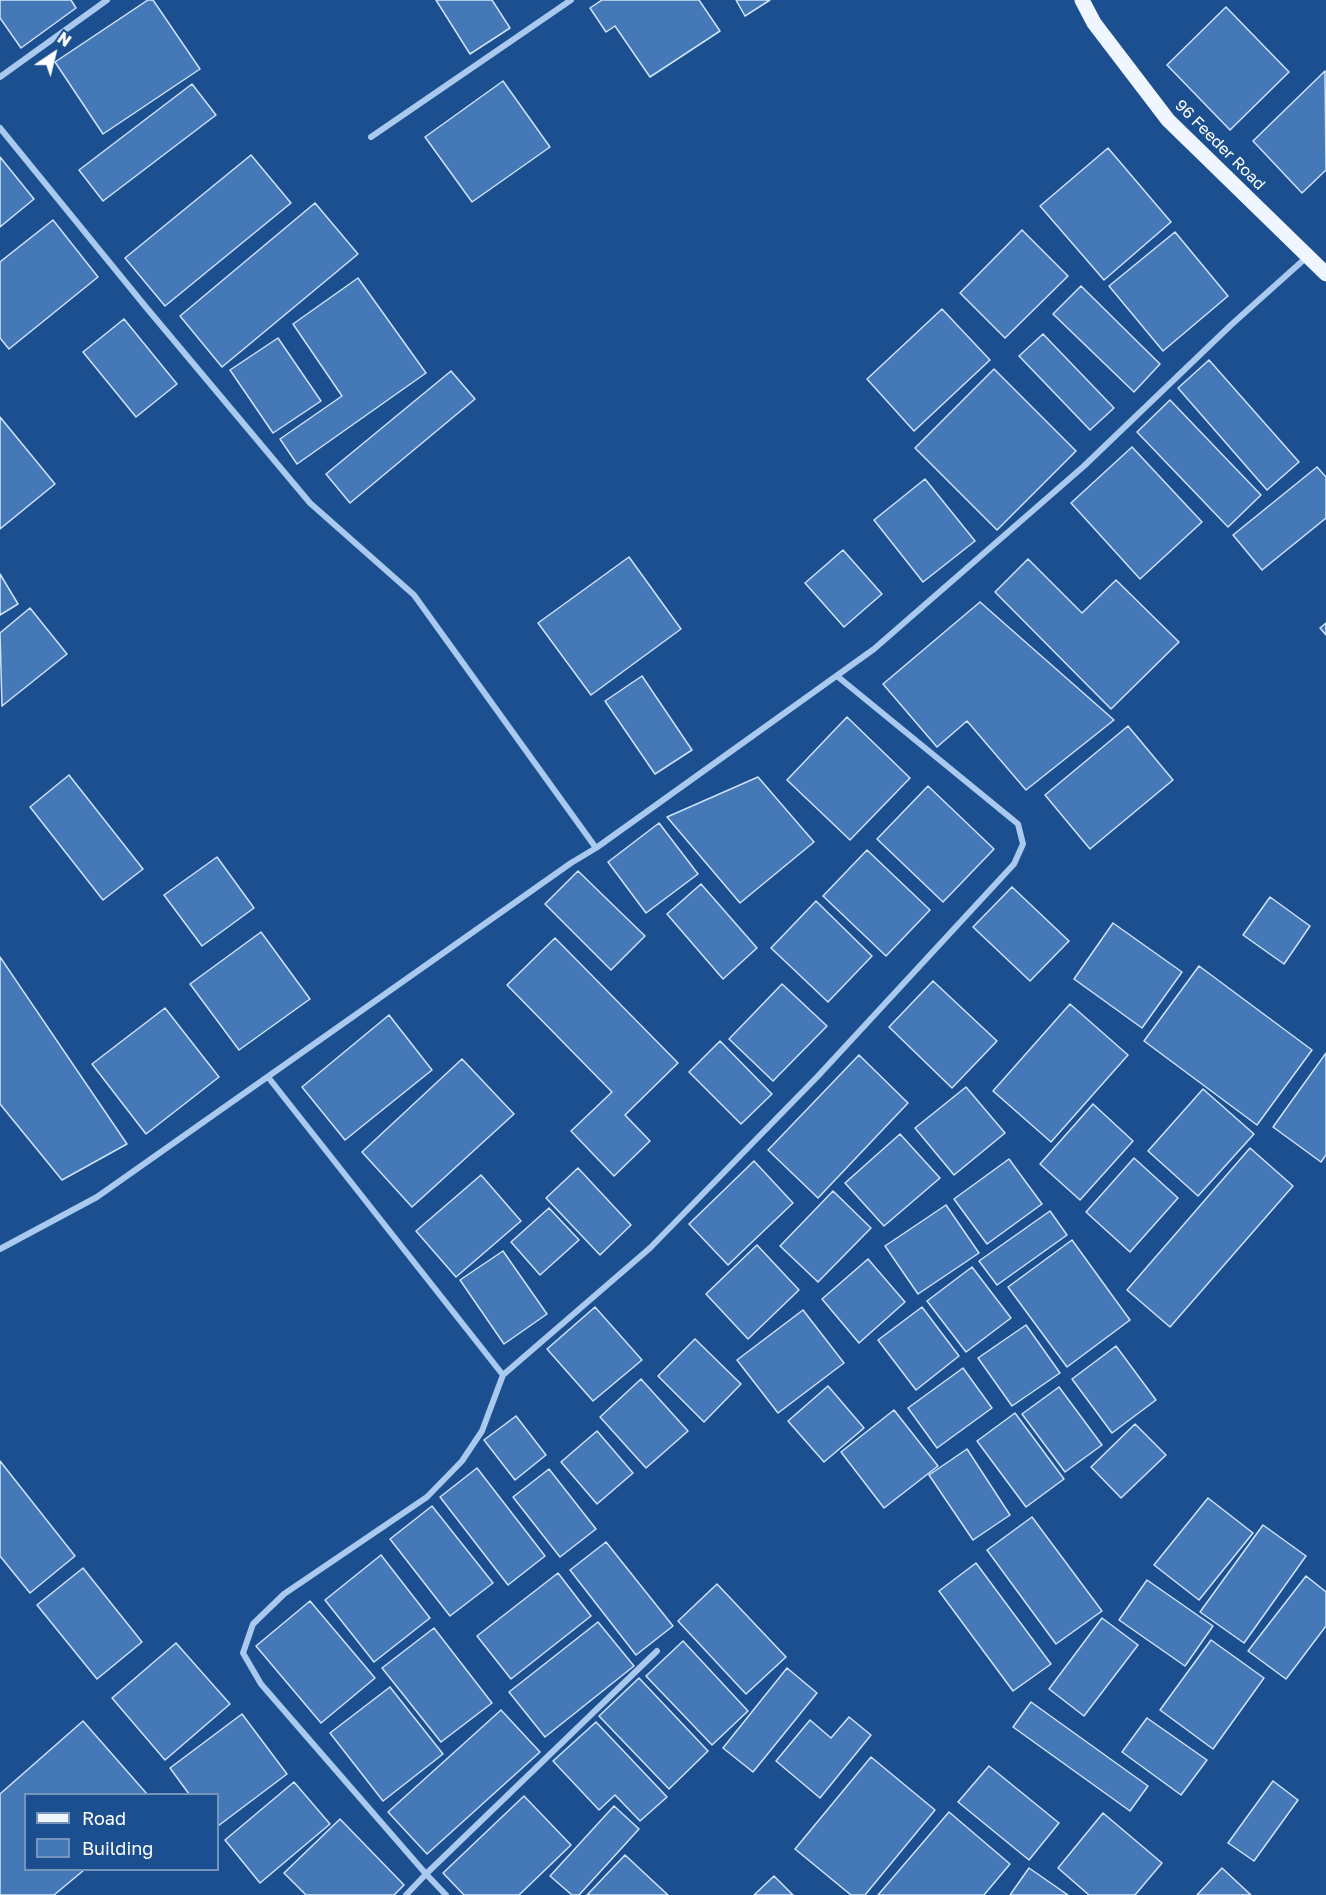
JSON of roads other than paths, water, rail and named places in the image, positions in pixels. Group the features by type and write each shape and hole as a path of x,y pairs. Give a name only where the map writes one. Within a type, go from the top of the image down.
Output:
{"main road":[{"name":"96 Feeder Road","path":"1082,0 1094,23 1168,120 1326,274"}],"street":[{"path":"0,76 107,0"},
{"path":"371,137 571,0"},
{"path":"0,128 310,503 414,595 596,848"},
{"path":"0,1249 97,1197 571,863 596,848 874,649 1084,466 1231,325 1308,256"},
{"path":"446,1895 261,1684 243,1653 253,1624 284,1594 427,1497 462,1461 482,1431 503,1375 650,1248 818,1076 1014,864 1023,844 1018,824 837,676"},
{"path":"268,1077 503,1375"},
{"path":"406,1895 657,1651"}]}
